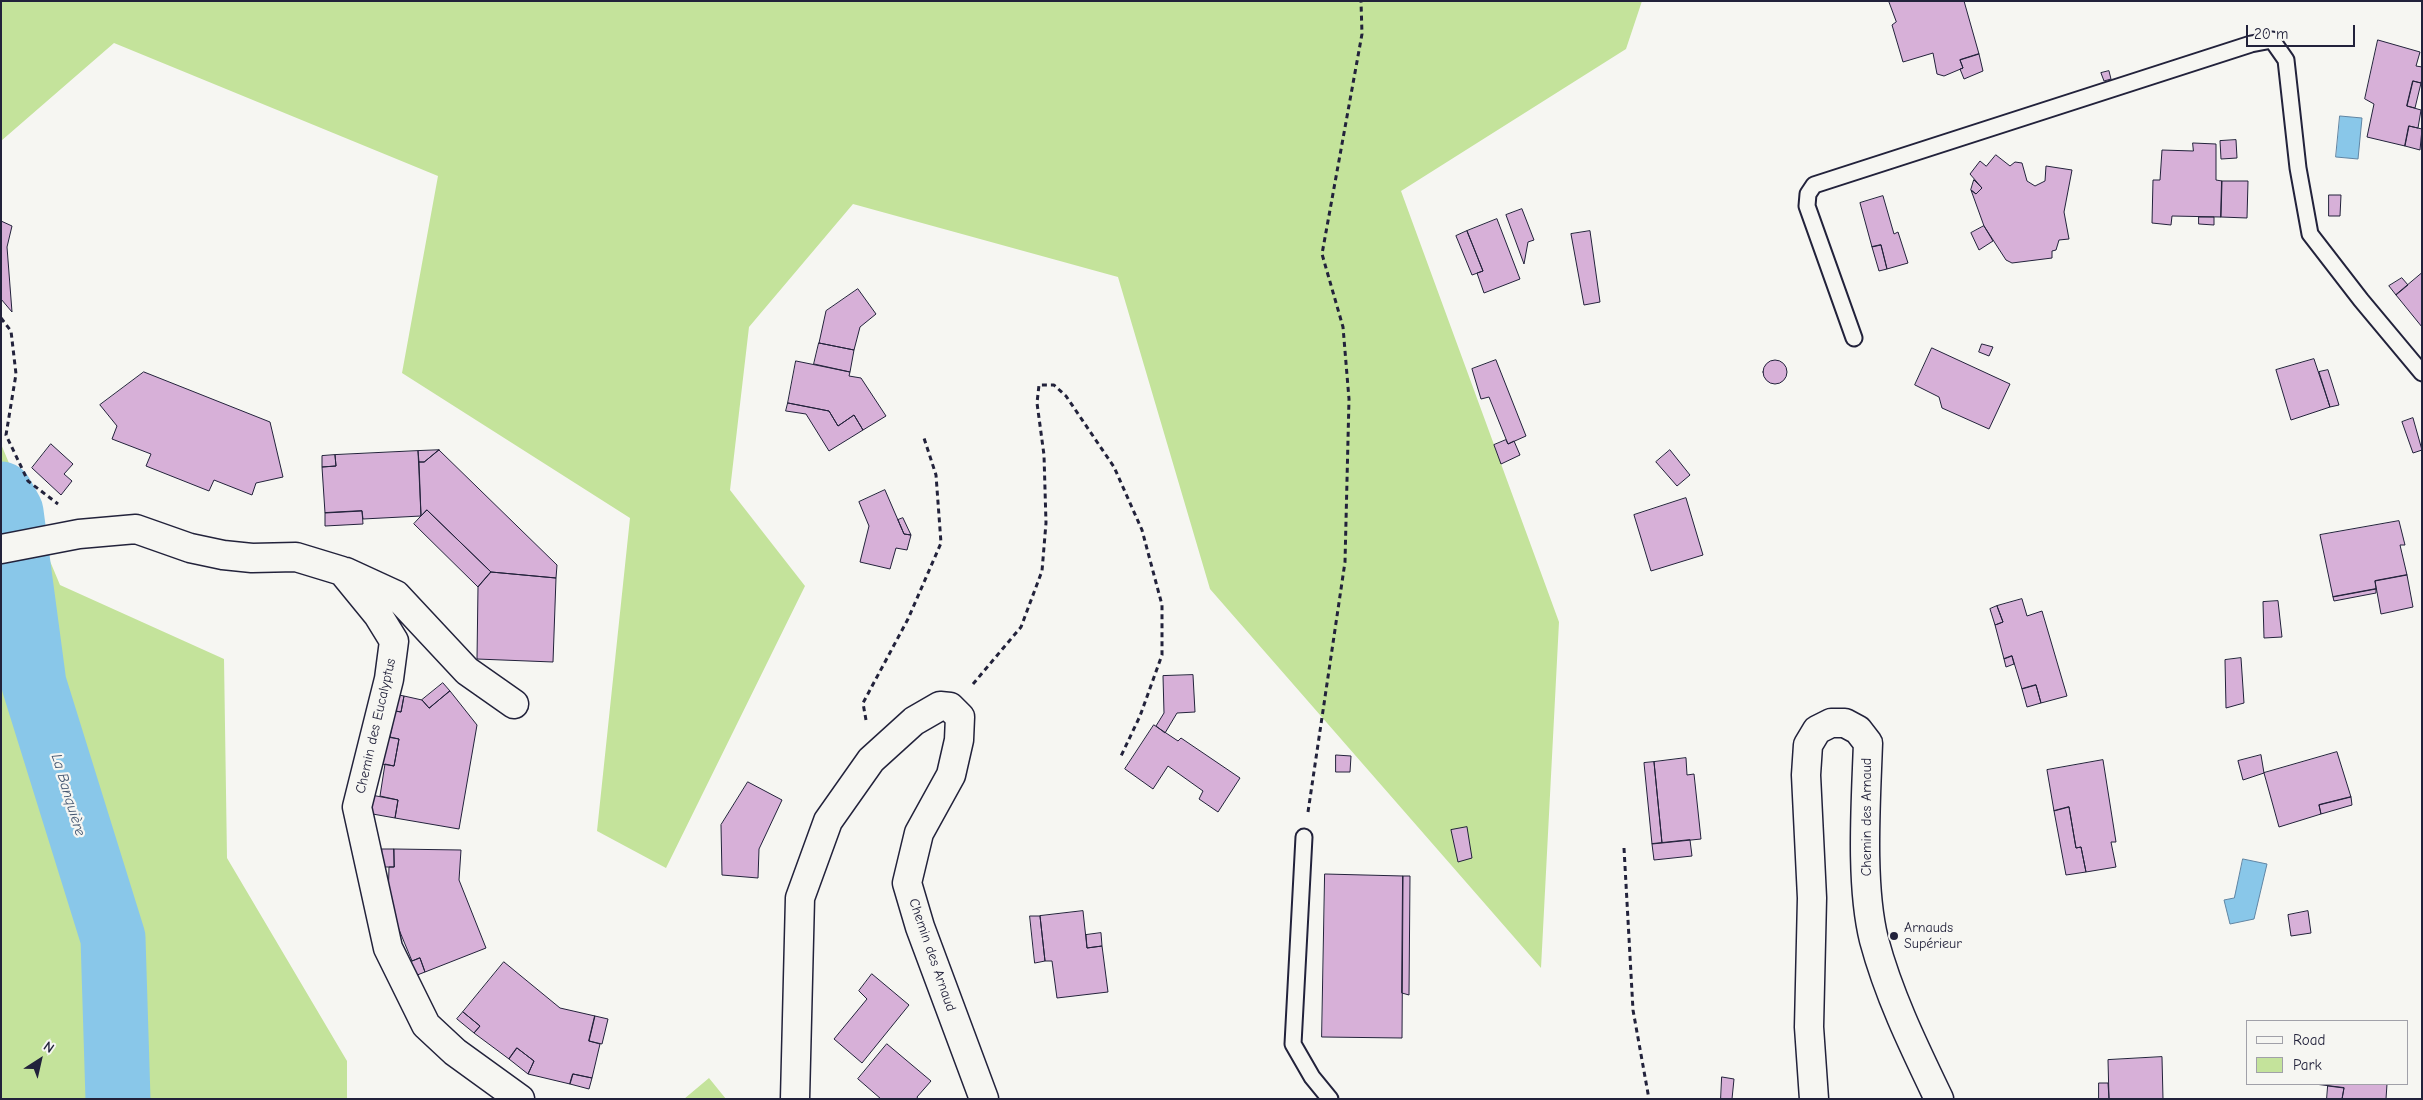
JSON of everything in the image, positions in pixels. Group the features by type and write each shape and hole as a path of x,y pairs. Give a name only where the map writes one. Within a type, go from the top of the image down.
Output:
{"street":[{"path":"1,549 85,533 136,529 190,548 252,558 296,557 342,570 396,595 467,672 514,704"},
{"name":"Chemin des Eucalyptus","path":"342,570 378,615 394,641 389,679 356,806 388,948 426,1025 455,1052 520,1099"},
{"path":"795,1099 800,898 828,821 871,760 914,721 940,706 950,707"},
{"name":"Chemin des Arnaud","path":"950,707 960,717 957,749 951,776 919,833 908,883 920,926 984,1099"},
{"name":"Chemin des Arnaud","path":"1814,1099 1809,1027 1812,898 1806,775 1808,745 1817,730 1831,723 1844,723 1858,730 1868,743 1867,887 1874,939 1898,1014 1939,1099"}],"lane":[{"path":"1854,338 1807,206 1808,194 1814,185 2242,46 2272,40 2286,60 2298,168 2310,234 2361,300 2422,373"},
{"path":"1304,837 1293,1044 1312,1076 1330,1099"}],"path":[{"path":"1304,837 1345,562 1349,399 1343,327 1322,254 1362,34 1360,1"},
{"path":"1,318 11,331 16,374 6,434 28,481 85,533"},
{"path":"950,707 986,671 1021,627 1042,571 1046,523 1044,455 1037,402 1038,385 1054,385 1066,396 1114,467 1142,530 1162,605 1162,655 1140,716 1121,756"},
{"path":"871,760 864,703 908,619 941,543 936,475 923,435"},
{"path":"1624,848 1633,1010 1649,1099"}],"green space":[{"path":"1,1 1642,1 1626,49 1401,191 1559,622 1541,968 1210,589 1118,277 853,204 749,327 730,490 805,586 666,868 597,831 630,518 402,373 438,176 114,43 1,141"},
{"path":"1,444 60,585 224,659 227,858 347,1061 347,1099 1,1099"},
{"path":"709,1078 726,1099 684,1099"}],"water":[{"path":"2340,116 2362,118 2358,159 2336,157"},
{"path":"2243,859 2267,864 2254,919 2230,924 2224,900 2234,898"}],"building":[{"path":"1889,1 1964,1 1979,54 1960,60 1963,68 1944,76 1937,74 1933,53 1903,62 1892,25 1896,22"},
{"path":"2378,40 2420,52 2416,66 2422,67 2421,83 2413,81 2407,106 2421,110 2418,128 2409,126 2405,146 2367,137 2374,104 2365,99"},
{"path":"1979,54 1983,71 1964,79 1960,69 1963,68 1960,60"},
{"path":"2109,71 2111,79 2104,81 2101,73"},
{"path":"2413,81 2421,83 2415,108 2407,106"},
{"path":"2409,126 2422,129 2420,150 2405,146"},
{"path":"2236,140 2237,158 2221,159 2220,141"},
{"path":"2193,143 2216,144 2216,180 2222,181 2221,217 2172,216 2171,225 2152,223 2153,180 2160,180 2162,150 2193,151"},
{"path":"1996,155 2010,166 2015,162 2022,163 2027,181 2035,186 2045,181 2046,166 2072,170 2064,212 2069,239 2059,240 2056,250 2052,251 2052,258 2012,263 2006,260 1984,226 1971,190 1976,194 1982,188 1970,174 1980,161 1986,166"},
{"path":"1974,180 1982,188 1976,194 1971,190"},
{"path":"2222,181 2248,181 2247,218 2221,217"},
{"path":"2329,195 2341,195 2340,216 2329,216"},
{"path":"1883,196 1894,234 1898,232 1908,263 1887,269 1881,245 1872,247 1860,203"},
{"path":"1522,209 1534,240 1528,242 1524,264 1506,215"},
{"path":"2199,217 2214,217 2214,225 2199,224"},
{"path":"1497,219 1520,279 1484,293 1477,273 1483,271 1467,231"},
{"path":"1,221 12,226 7,247 12,312 1,299"},
{"path":"1984,226 1993,241 1979,250 1971,233"},
{"path":"1467,231 1483,271 1472,275 1456,236"},
{"path":"1590,231 1600,302 1584,305 1571,234"},
{"path":"1881,245 1887,269 1879,271 1872,247"},
{"path":"2422,273 2422,327 2396,295"},
{"path":"2402,278 2408,285 2396,295 2389,286"},
{"path":"858,289 876,314 860,327 854,350 819,343 826,311"},
{"path":"819,343 854,350 850,372 814,364"},
{"path":"1982,344 1993,347 1989,356 1979,352"},
{"path":"1932,348 2010,384 1989,429 1942,408 1939,397 1915,385"},
{"path":"2314,359 2330,407 2291,420 2276,370"},
{"path":"1496,360 1526,436 1508,444 1489,397 1481,399 1472,369"},
{"path":"1775,360 1783,364 1787,372 1783,380 1775,384 1767,380 1763,372 1767,364"},
{"path":"796,361 850,372 849,376 861,378 886,416 863,430 854,415 838,426 829,411 788,403"},
{"path":"2328,370 2339,405 2330,407 2319,372"},
{"path":"144,372 270,422 283,477 256,483 252,495 214,480 209,491 146,466 151,454 112,439 117,426 100,405"},
{"path":"788,403 829,411 838,426 854,415 863,430 829,451 806,414 786,411"},
{"path":"2413,418 2422,450 2413,453 2402,422"},
{"path":"1506,440 1508,444 1514,441 1520,455 1501,464 1494,445"},
{"path":"51,444 73,464 64,474 72,481 61,495 32,468"},
{"path":"439,450 424,462 419,462 418,451"},
{"path":"439,450 557,565 556,578 491,572 427,510 421,516 419,462 424,462"},
{"path":"1670,450 1690,475 1677,486 1656,462"},
{"path":"418,451 421,516 363,519 362,511 325,513 322,467 336,466 335,455"},
{"path":"335,455 336,466 322,467 322,456"},
{"path":"885,490 904,534 911,535 907,550 896,548 890,569 860,562 869,526 859,502"},
{"path":"1686,498 1703,555 1651,571 1634,515"},
{"path":"427,510 491,572 478,587 414,524"},
{"path":"362,511 363,524 325,526 325,513"},
{"path":"903,518 911,535 904,534 898,520"},
{"path":"2399,521 2405,545 2400,545 2407,575 2375,581 2376,589 2333,597 2320,535"},
{"path":"491,572 556,578 553,662 477,659 478,587"},
{"path":"2407,575 2413,607 2381,614 2375,581"},
{"path":"2376,589 2376,593 2334,601 2333,597"},
{"path":"2022,599 2027,616 2042,611 2067,696 2041,703 2036,685 2022,689 2012,656 2004,659 1995,625 2003,622 1997,606"},
{"path":"2278,601 2282,637 2264,638 2263,602"},
{"path":"1997,606 2003,622 1995,625 1990,609"},
{"path":"2012,656 2014,664 2006,667 2004,659"},
{"path":"2241,658 2244,703 2226,708 2225,660"},
{"path":"1193,675 1195,712 1177,713 1165,733 1156,726 1164,713 1163,676"},
{"path":"443,683 450,691 429,708 422,700"},
{"path":"2036,685 2041,703 2027,707 2022,689"},
{"path":"450,691 477,725 459,829 395,818 398,800 380,796 385,764 394,766 399,739 390,737 395,711 401,712 404,696 422,700 429,708"},
{"path":"388,693 404,696 401,712 386,709"},
{"path":"1154,725 1178,741 1181,738 1240,778 1218,812 1199,799 1203,791 1168,766 1153,789 1125,769"},
{"path":"381,736 399,739 394,766 376,763"},
{"path":"2337,752 2351,797 2319,805 2321,814 2279,827 2264,773"},
{"path":"1336,755 1351,756 1350,772 1336,772"},
{"path":"2261,755 2264,773 2243,780 2238,761"},
{"path":"1686,758 1687,775 1694,774 1701,839 1662,843 1654,762"},
{"path":"2103,760 2116,842 2111,842 2116,867 2086,872 2081,847 2076,848 2069,807 2054,811 2047,770"},
{"path":"1654,762 1662,843 1652,844 1644,763"},
{"path":"748,782 782,800 759,849 758,878 722,875 721,825"},
{"path":"371,795 398,800 395,818 367,813"},
{"path":"2351,797 2352,805 2321,814 2319,805"},
{"path":"2069,807 2076,848 2081,847 2086,872 2066,875 2054,811"},
{"path":"1467,827 1472,858 1458,862 1451,830"},
{"path":"1690,840 1692,856 1654,860 1652,844"},
{"path":"382,849 394,849 394,867 382,867"},
{"path":"394,849 461,850 459,880 486,948 425,972 420,958 412,961 388,903 389,867 394,867"},
{"path":"1325,874 1403,876 1402,1038 1322,1037"},
{"path":"1403,876 1410,876 1409,995 1402,993"},
{"path":"1083,911 1087,948 1102,946 1108,992 1057,998 1052,961 1045,961 1040,916"},
{"path":"2308,911 2311,933 2291,936 2288,915"},
{"path":"1030,916 1040,916 1045,961 1035,963"},
{"path":"1101,933 1102,946 1087,948 1086,935"},
{"path":"420,958 425,972 412,977 406,964"},
{"path":"504,962 560,1008 595,1016 589,1041 600,1044 592,1078 573,1074 570,1084 528,1074 534,1061 517,1048 509,1059 474,1033 480,1026 463,1012"},
{"path":"872,974 909,1005 862,1063 834,1039 867,999 859,991"},
{"path":"463,1012 480,1026 474,1033 457,1019"},
{"path":"595,1016 608,1019 602,1044 589,1041"},
{"path":"887,1044 931,1081 917,1097 918,1099 881,1099 858,1079"},
{"path":"517,1048 534,1061 528,1074 509,1059"},
{"path":"2162,1057 2163,1099 2109,1099 2108,1060"},
{"path":"573,1074 592,1078 589,1089 570,1084"},
{"path":"1722,1077 1734,1079 1732,1099 1721,1099"},
{"path":"2099,1083 2108,1083 2109,1099 2099,1099"},
{"path":"2322,1085 2387,1085 2386,1099 2342,1099 2344,1088"},
{"path":"2328,1086 2344,1088 2342,1099 2327,1099"}],"waterway":[{"name":"La Banquière","path":"1,494 11,512 34,684 113,938 118,1099"}],"place":[{"name":"Arnauds Supérieur","path":"1894,936"}]}
